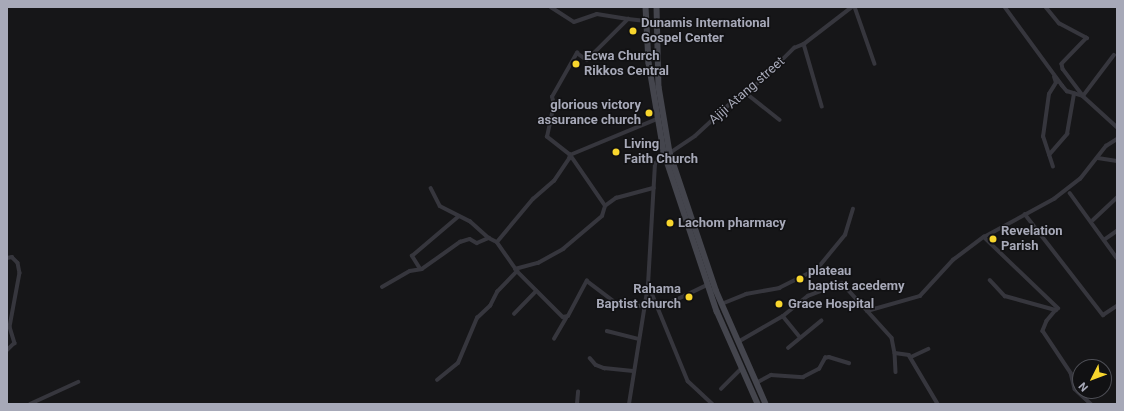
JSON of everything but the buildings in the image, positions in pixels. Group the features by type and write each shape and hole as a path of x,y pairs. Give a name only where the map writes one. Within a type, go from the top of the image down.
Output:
{"main road":[{"path":"646,7 646,21 657,119 707,285 741,369 758,404"},
{"path":"657,7 659,87 667,153 716,290 724,304 737,342 766,404"}],"street":[{"path":"551,7 574,22 597,14 646,21"},
{"name":"Ajiji Atang street","path":"667,153 695,136 746,93 794,48 804,44 852,7"},
{"path":"855,7 875,64"},
{"path":"1005,7 1062,85 1074,94 1083,96"},
{"path":"1046,7 1059,23 1086,38 1062,64 1062,69 1083,96 1117,127"},
{"path":"605,206 570,155 547,137 554,104 552,97 577,53 588,60 628,19"},
{"path":"804,44 822,106"},
{"path":"1083,96 1114,55"},
{"path":"1053,72 1056,83 1049,94 1043,137 1053,167"},
{"path":"746,93 780,120"},
{"path":"1049,155 1067,134 1074,94"},
{"path":"497,242 533,199 554,181 570,155 657,119"},
{"path":"867,311 920,296 953,260 984,237 1068,188 1098,158 1106,146 1117,139"},
{"path":"629,404 638,339 648,285 647,269 654,188 654,164 667,153"},
{"path":"1098,158 1117,161"},
{"path":"431,188 440,206 458,217 470,221 489,238 497,242 516,270 549,307 566,318"},
{"path":"437,380 458,363 477,318 490,306 497,292 516,270 538,263 564,249 602,216 605,206 616,198 654,188"},
{"path":"1070,194 1093,220 1104,240 1117,258"},
{"path":"1093,220 1117,198"},
{"path":"724,304 746,294 779,288 817,268 845,236 853,209"},
{"path":"1025,214 1103,315 1117,306"},
{"path":"420,269 412,256 458,217"},
{"path":"1104,240 1117,231"},
{"path":"984,237 1052,300 1058,308 1047,320 1043,331 1071,372 1075,388 1090,404"},
{"path":"382,287 420,269 460,242 470,239 477,243 489,238"},
{"path":"7,258 12,257 18,263 20,273 10,328 15,343 7,351"},
{"path":"990,280 1005,296 1056,310"},
{"path":"554,339 587,281 618,304 644,306"},
{"path":"737,342 783,316 808,296 842,283 892,338 895,353 896,372"},
{"path":"648,285 688,381 714,404"},
{"path":"658,308 707,285"},
{"path":"514,314 536,291"},
{"path":"783,316 800,337"},
{"path":"788,348 820,321"},
{"path":"607,332 638,339"},
{"path":"911,358 928,349"},
{"path":"895,353 906,353 911,358 938,404"},
{"path":"756,383 771,376 803,377 819,369 825,358 829,357 849,363"},
{"path":"590,358 596,365 604,368 633,371"},
{"path":"721,389 741,369"},
{"path":"30,404 78,382"},
{"path":"577,404 578,392"}],"place":[{"name":"Dunamis International Gospel Center","path":"633,31"},
{"name":"Ecwa Church Rikkos Central","path":"576,64"},
{"name":"glorious victory assurance church","path":"649,113"},
{"name":"Living Faith Church","path":"616,152"},
{"name":"Lachom pharmacy","path":"670,223"},
{"name":"Revelation Parish","path":"993,239"},
{"name":"plateau baptist acedemy","path":"800,279"},
{"name":"Rahama Baptist church","path":"689,297"},
{"name":"Grace Hospital","path":"779,304"}]}
